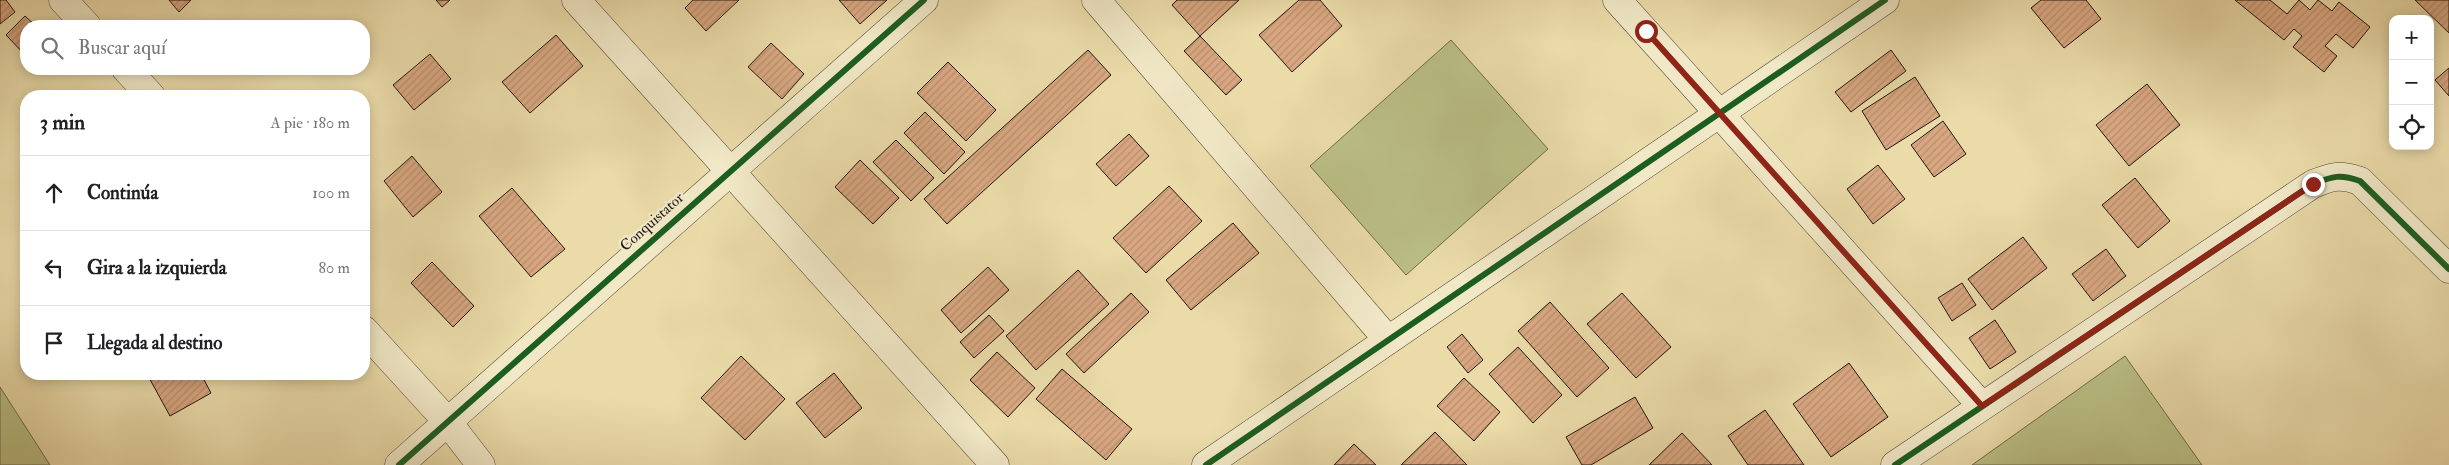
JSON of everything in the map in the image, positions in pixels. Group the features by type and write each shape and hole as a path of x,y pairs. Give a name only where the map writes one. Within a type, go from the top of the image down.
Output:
{"street":[{"path":"63,0 81,20"},
{"path":"576,0 995,465"},
{"name":"Conquistator","path":"399,465 924,0"},
{"path":"1096,0 1388,340"},
{"path":"1617,0 1982,406"},
{"path":"1206,465 1885,0"},
{"path":"132,75 145,90"},
{"path":"1895,465 2313,184 2328,178 2343,175 2360,181 2449,269"},
{"path":"370,337 447,421 481,465"}],"green space":[{"path":"1451,40 1548,149 1406,275 1310,166"},
{"path":"2125,356 2202,465 1972,465"},
{"path":"0,387 50,465 0,465"}],"building":[{"path":"0,0 6,0 15,12 0,24"},
{"path":"169,0 191,0 179,12"},
{"path":"436,0 450,0 442,7"},
{"path":"693,0 739,0 706,31 685,8"},
{"path":"839,0 887,0 860,24"},
{"path":"1177,0 1239,0 1200,36 1172,5"},
{"path":"1299,0 1320,0 1342,26 1292,72 1259,35"},
{"path":"2041,0 2086,0 2101,19 2064,48 2031,8"},
{"path":"2235,0 2270,0 2287,14 2299,0 2310,10 2318,0 2332,11 2339,2 2370,27 2353,48 2336,34 2325,46 2337,56 2324,72 2293,47 2302,36 2294,29 2284,40"},
{"path":"2415,0 2449,0 2449,33 2434,18 2434,15 2430,15"},
{"path":"25,16 29,20 21,20"},
{"path":"20,21 20,50 6,35"},
{"path":"556,35 583,66 530,113 502,82"},
{"path":"1200,36 1242,80 1226,95 1184,51"},
{"path":"771,43 804,74 782,99 748,67"},
{"path":"1088,50 1111,75 947,224 924,199"},
{"path":"1891,50 1906,71 1851,112 1835,92"},
{"path":"430,54 451,79 414,110 393,85"},
{"path":"948,62 996,110 966,141 917,93"},
{"path":"2449,68 2449,96 2435,80"},
{"path":"1915,77 1940,116 1886,150 1862,111"},
{"path":"2147,84 2180,125 2129,166 2096,125"},
{"path":"925,112 965,152 944,174 904,133"},
{"path":"1943,121 1966,154 1934,177 1911,145"},
{"path":"1129,134 1149,156 1116,186 1096,164"},
{"path":"896,140 934,178 911,201 873,162"},
{"path":"412,156 442,192 413,217 384,181"},
{"path":"860,160 899,198 873,224 835,187"},
{"path":"1878,165 1905,199 1873,224 1847,189"},
{"path":"2135,178 2170,221 2138,248 2102,205"},
{"path":"1169,186 1202,221 1146,273 1113,238"},
{"path":"512,188 565,249 531,277 479,216"},
{"path":"1233,223 1259,253 1191,310 1166,280"},
{"path":"2023,237 2047,268 1992,310 1968,279"},
{"path":"2106,249 2126,276 2093,301 2072,274"},
{"path":"432,262 474,306 453,327 411,283"},
{"path":"988,267 1009,290 961,333 941,310"},
{"path":"1078,270 1109,304 1036,370 1006,336"},
{"path":"1962,283 1976,305 1952,321 1938,298"},
{"path":"1131,293 1149,312 1084,373 1066,354"},
{"path":"1622,293 1671,347 1636,378 1587,324"},
{"path":"1550,302 1609,368 1577,397 1518,331"},
{"path":"989,315 1004,331 974,358 960,342"},
{"path":"1995,320 2016,352 1990,369 1969,338"},
{"path":"1462,334 1483,360 1468,373 1447,347"},
{"path":"1518,347 1562,395 1533,423 1489,374"},
{"path":"997,352 1035,388 1008,417 970,380"},
{"path":"741,356 785,399 745,440 701,398"},
{"path":"1849,363 1888,417 1831,457 1793,404"},
{"path":"1062,369 1132,429 1106,460 1036,399"},
{"path":"834,373 862,408 825,438 796,403"},
{"path":"1464,378 1500,412 1474,441 1437,406"},
{"path":"150,380 204,380 211,393 170,416"},
{"path":"1635,397 1653,428 1591,465 1582,465 1566,437"},
{"path":"1765,410 1804,465 1748,465 1728,436"},
{"path":"1435,432 1467,465 1401,465"},
{"path":"1682,433 1712,465 1649,465"},
{"path":"1354,444 1376,465 1334,465"}],"cycle path":[{"path":"399,465 924,0"},
{"path":"1206,465 1885,0"},
{"path":"1895,465 2320,181 2342,177 2360,181 2449,269"}],"route":[{"path":"1646,31 1982,406 2313,184"}]}
